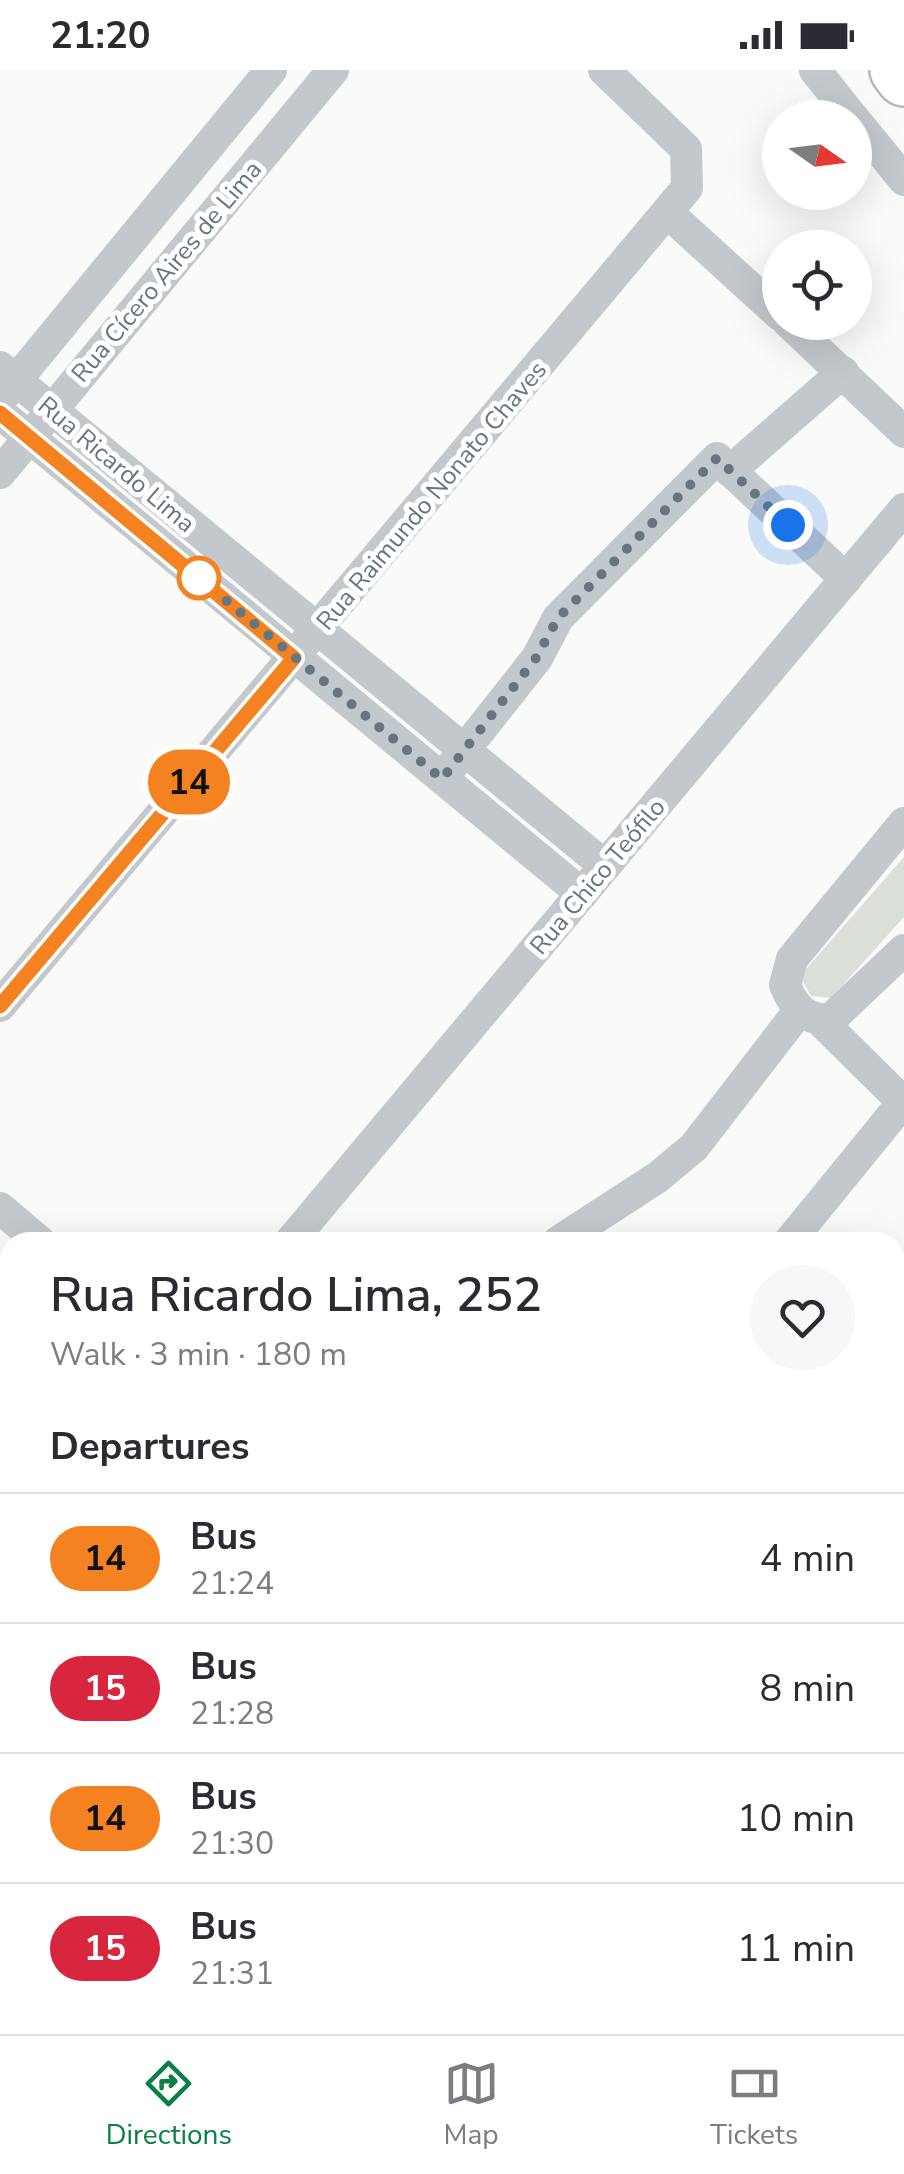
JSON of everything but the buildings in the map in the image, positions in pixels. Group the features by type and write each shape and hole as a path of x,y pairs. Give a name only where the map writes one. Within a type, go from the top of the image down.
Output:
{"highway":[{"path":"898,70 904,78"}],"street":[{"name":"Rua Cícero Aires de Lima","path":"5,383 271,70"},
{"name":"Rua Cícero Aires de Lima","path":"0,473 333,70"},
{"name":"Rua Raimundo Nonato Chaves","path":"0,1006 687,188 686,149 604,70"},
{"path":"815,70 839,100"},
{"path":"872,140 904,180"},
{"path":"668,213 762,299"},
{"path":"808,340 904,432"},
{"path":"730,471 843,372"},
{"name":"Rua Ricardo Lima","path":"5,383 52,410 605,866"},
{"name":"Rua Ricardo Lima","path":"0,413 582,894"},
{"path":"442,779 536,658 558,618 717,458 846,579"},
{"name":"Rua Chico Teófilo","path":"306,1232 904,509"},
{"path":"796,1232 904,1102 810,1015 785,985 792,959 904,823"},
{"path":"810,1015 831,1019 904,950"},
{"path":"573,1232 658,1177 694,1147 810,1015"},
{"path":"0,1208 28,1232"}],"shaded area":[{"path":"904,857 904,917 831,998 811,996 800,976"}],"bus line":[{"name":"14","path":"0,413 294,658 0,1006"}],"route":[{"path":"199,578 442,779 536,658 558,618 717,458 788,525"}]}
